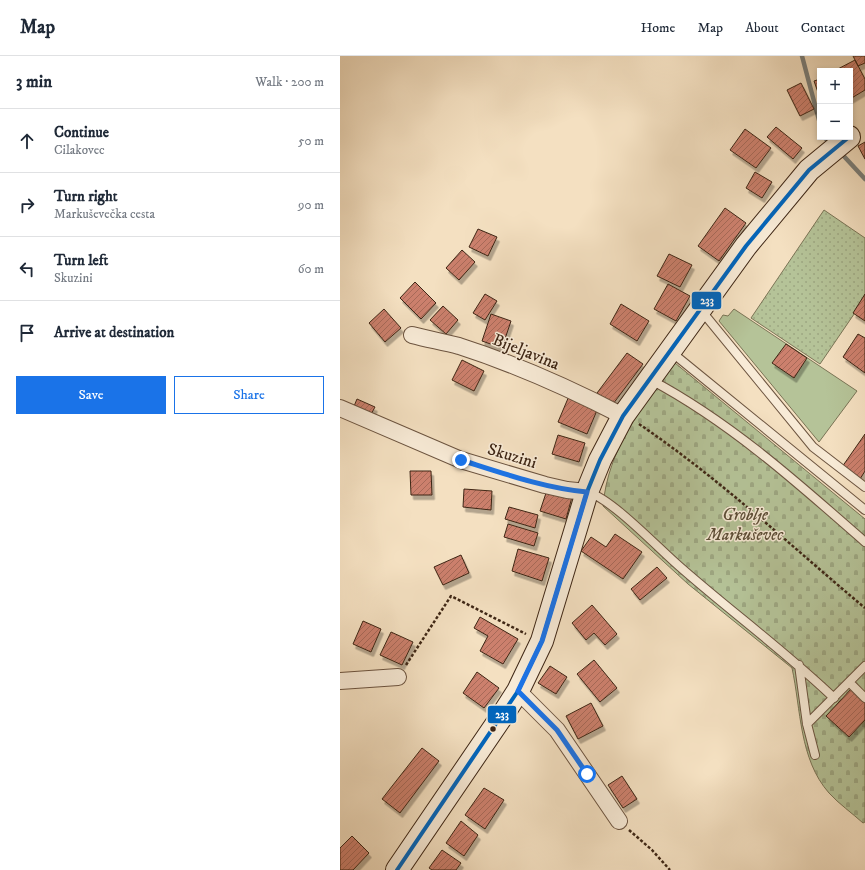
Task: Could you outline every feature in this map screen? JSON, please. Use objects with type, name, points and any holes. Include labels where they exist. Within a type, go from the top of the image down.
[{"type":"main road","points":[[397,870],[426,830],[518,691],[542,641],[587,492],[600,460],[629,419],[649,379],[746,246],[801,180],[841,143],[865,126]]},
{"type":"street","name":"Bijeljavina","points":[[412,335],[459,346],[519,369],[593,400],[629,419]]},
{"type":"street","name":"Skuzini","points":[[340,408],[461,460],[545,485],[567,490],[587,492]]},
{"type":"street","points":[[340,680],[398,677]]},
{"type":"street","points":[[518,691],[557,730],[619,821]]},
{"type":"lane","points":[[700,309],[813,447],[865,487]]},
{"type":"lane","points":[[670,351],[865,510]]},
{"type":"lane","points":[[649,379],[699,409],[750,444],[865,542]]},
{"type":"lane","points":[[587,492],[604,500],[680,567],[800,665],[834,698]]},
{"type":"lane","points":[[800,665],[807,724],[815,755]]},
{"type":"lane","points":[[807,724],[865,666]]},
{"type":"lane","points":[[849,682],[865,698]]},
{"type":"path","points":[[629,419],[680,452],[790,542],[811,563],[865,608]]},
{"type":"path","points":[[398,677],[451,596],[542,641]]},
{"type":"path","points":[[619,821],[652,850],[670,870]]},
{"type":"green space","points":[[824,210],[865,238],[865,298],[820,364],[751,318]]},
{"type":"green space","points":[[734,309],[857,391],[819,442],[719,321],[723,315],[728,316]]},
{"type":"green space","name":"Groblje Markuševec","points":[[675,363],[865,519],[865,822],[863,823],[829,793],[819,780],[812,765],[806,749],[792,668],[688,584],[603,506],[606,485],[619,447],[639,413]]},
{"type":"building","points":[[853,56],[865,56],[865,63],[858,66]]},
{"type":"building","points":[[855,60],[865,79],[865,90],[853,97],[853,68],[840,68]]},
{"type":"building","points":[[817,80],[817,90],[814,81]]},
{"type":"building","points":[[801,83],[814,109],[800,116],[787,90]]},
{"type":"building","points":[[776,127],[802,148],[793,159],[767,137]]},
{"type":"building","points":[[745,129],[771,148],[756,168],[730,150]]},
{"type":"building","points":[[865,142],[865,159],[858,146]]},
{"type":"building","points":[[755,172],[772,182],[762,198],[746,188]]},
{"type":"building","points":[[725,208],[746,223],[719,261],[698,246]]},
{"type":"building","points":[[478,229],[497,237],[488,256],[469,247]]},
{"type":"building","points":[[462,250],[475,262],[459,280],[446,268]]},
{"type":"building","points":[[669,254],[692,265],[680,287],[657,276]]},
{"type":"building","points":[[415,282],[436,303],[421,319],[400,298]]},
{"type":"building","points":[[668,284],[690,296],[676,321],[654,309]]},
{"type":"building","points":[[485,294],[497,301],[485,320],[473,313]]},
{"type":"building","points":[[865,294],[865,321],[853,313]]},
{"type":"building","points":[[621,304],[649,321],[637,341],[610,324]]},
{"type":"building","points":[[443,306],[458,320],[446,334],[430,320]]},
{"type":"building","points":[[384,309],[401,328],[385,342],[369,323]]},
{"type":"building","points":[[491,314],[511,321],[502,348],[482,341]]},
{"type":"building","points":[[858,334],[865,338],[865,373],[843,357]]},
{"type":"building","points":[[786,344],[807,358],[794,378],[772,363]]},
{"type":"building","points":[[627,353],[643,364],[613,404],[597,393]]},
{"type":"building","points":[[462,360],[484,371],[474,391],[452,380]]},
{"type":"building","points":[[569,396],[598,408],[587,434],[558,422]]},
{"type":"building","points":[[357,399],[375,407],[369,418],[352,411]]},
{"type":"building","points":[[865,434],[865,471],[860,479],[842,467]]},
{"type":"building","points":[[558,435],[585,443],[579,462],[552,454]]},
{"type":"building","points":[[410,471],[431,471],[432,495],[411,495]]},
{"type":"building","points":[[464,489],[492,491],[491,510],[463,507]]},
{"type":"building","points":[[547,490],[572,497],[566,519],[540,511]]},
{"type":"building","points":[[509,507],[538,515],[535,528],[505,519]]},
{"type":"building","points":[[508,524],[538,533],[534,546],[504,537]]},
{"type":"building","points":[[615,534],[642,552],[623,579],[581,551],[591,537],[606,547]]},
{"type":"building","points":[[518,549],[549,558],[542,581],[512,571]]},
{"type":"building","points":[[461,555],[469,573],[443,585],[434,567]]},
{"type":"building","points":[[657,567],[667,578],[640,600],[631,589]]},
{"type":"building","points":[[592,605],[617,634],[605,645],[594,633],[586,640],[572,623]]},
{"type":"building","points":[[480,617],[518,639],[503,664],[480,651],[488,636],[474,628]]},
{"type":"building","points":[[363,621],[381,629],[371,652],[353,644]]},
{"type":"building","points":[[391,632],[413,642],[402,665],[380,655]]},
{"type":"building","points":[[594,660],[617,688],[600,702],[577,674]]},
{"type":"building","points":[[550,666],[567,677],[556,694],[538,683]]},
{"type":"building","points":[[477,672],[499,688],[484,708],[463,693]]},
{"type":"building","points":[[852,688],[865,701],[865,720],[849,737],[826,716]]},
{"type":"building","points":[[591,703],[603,726],[578,739],[566,716]]},
{"type":"building","points":[[422,748],[439,761],[400,813],[382,799]]},
{"type":"building","points":[[622,776],[637,799],[623,808],[608,785]]},
{"type":"building","points":[[484,788],[504,800],[485,829],[465,815]]},
{"type":"building","points":[[461,821],[478,835],[464,856],[446,843]]},
{"type":"building","points":[[352,836],[369,853],[353,870],[340,870],[340,848]]},
{"type":"building","points":[[442,850],[461,863],[456,870],[432,870],[429,868]]},
{"type":"waterway","points":[[802,56],[817,113]]},
{"type":"waterway","points":[[827,140],[831,144]]},
{"type":"waterway","points":[[840,152],[865,179]]},
{"type":"transit line","name":"233","points":[[397,870],[518,691],[542,641],[587,492],[600,460],[623,416],[746,246],[809,170],[845,140]]},
{"type":"route","points":[[461,460],[545,485],[567,490],[587,492],[542,641],[518,691],[557,730],[587,774]]}]
